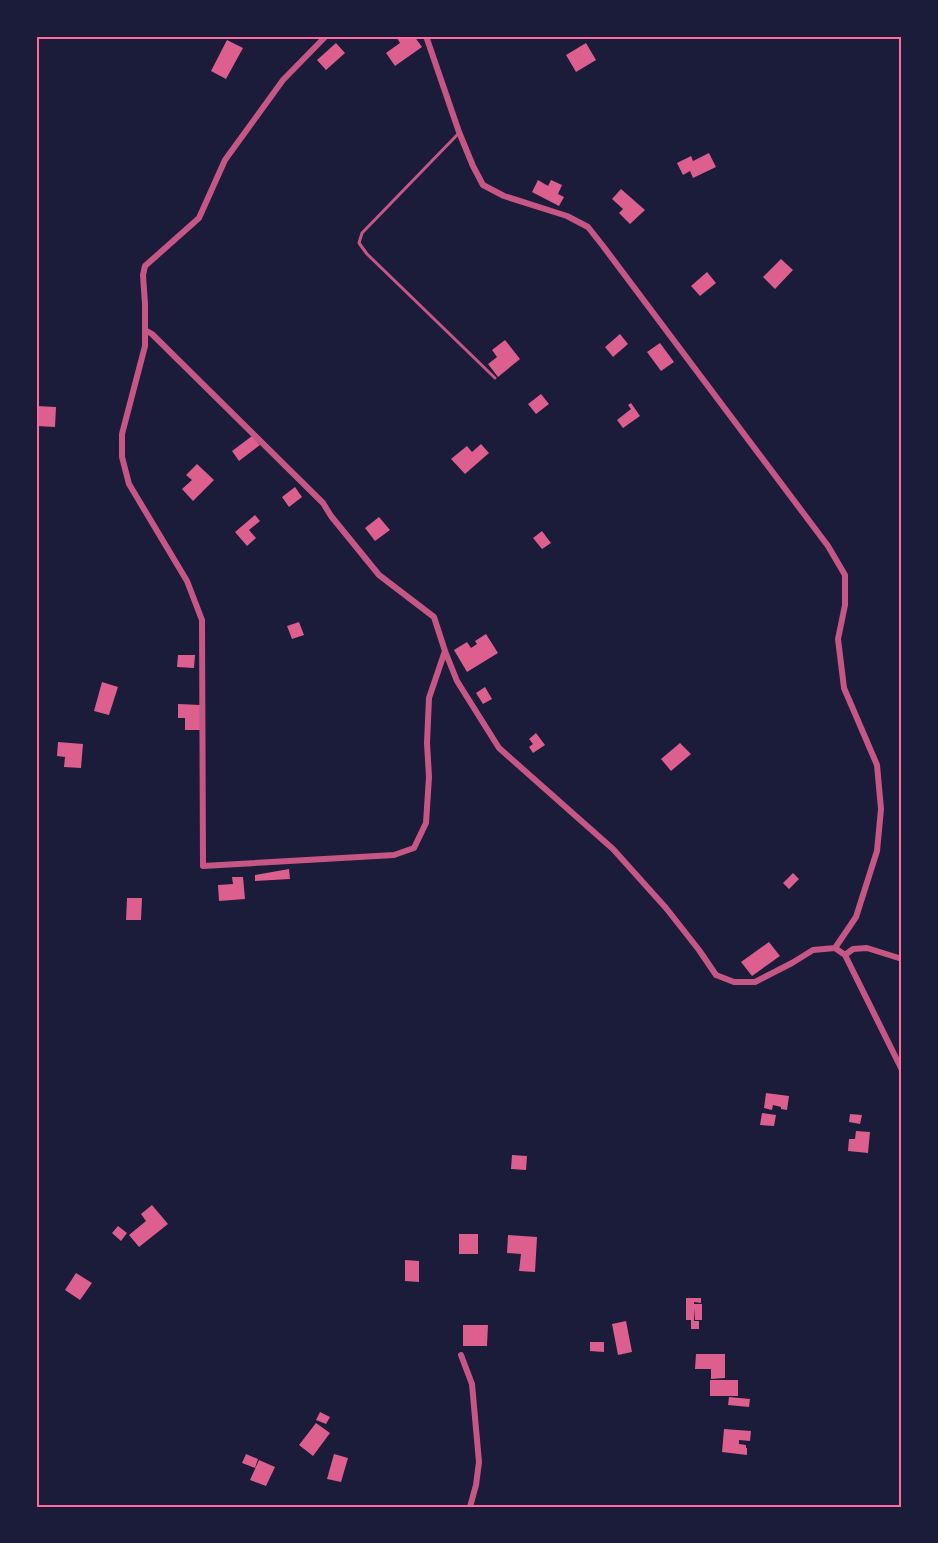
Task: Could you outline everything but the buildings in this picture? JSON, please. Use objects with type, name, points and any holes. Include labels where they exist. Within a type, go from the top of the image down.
[{"type":"street","points":[[326,36],[283,80],[225,160],[199,218],[145,266],[142,275],[145,303],[145,346],[122,434],[122,457],[129,484],[187,581],[202,620],[203,866],[394,855],[414,848],[426,823],[429,777],[427,743],[429,698],[445,651]]},
{"type":"street","points":[[426,36],[459,132],[483,184],[504,196],[567,216],[588,227],[828,546],[845,575],[845,605],[838,639],[844,688],[877,765],[882,809],[877,851],[856,917],[834,948]]},
{"type":"street","points":[[145,330],[152,334],[323,503],[379,575],[434,617],[457,681],[499,748],[613,849],[666,908],[716,975],[734,982],[755,982],[813,950],[834,948],[845,955],[902,1070]]},
{"type":"street","points":[[845,955],[853,949],[867,948],[902,959]]},
{"type":"street","points":[[461,1355],[472,1384],[479,1462],[470,1507]]},
{"type":"lane","points":[[459,132],[362,233],[359,243],[367,254],[495,378]]}]
